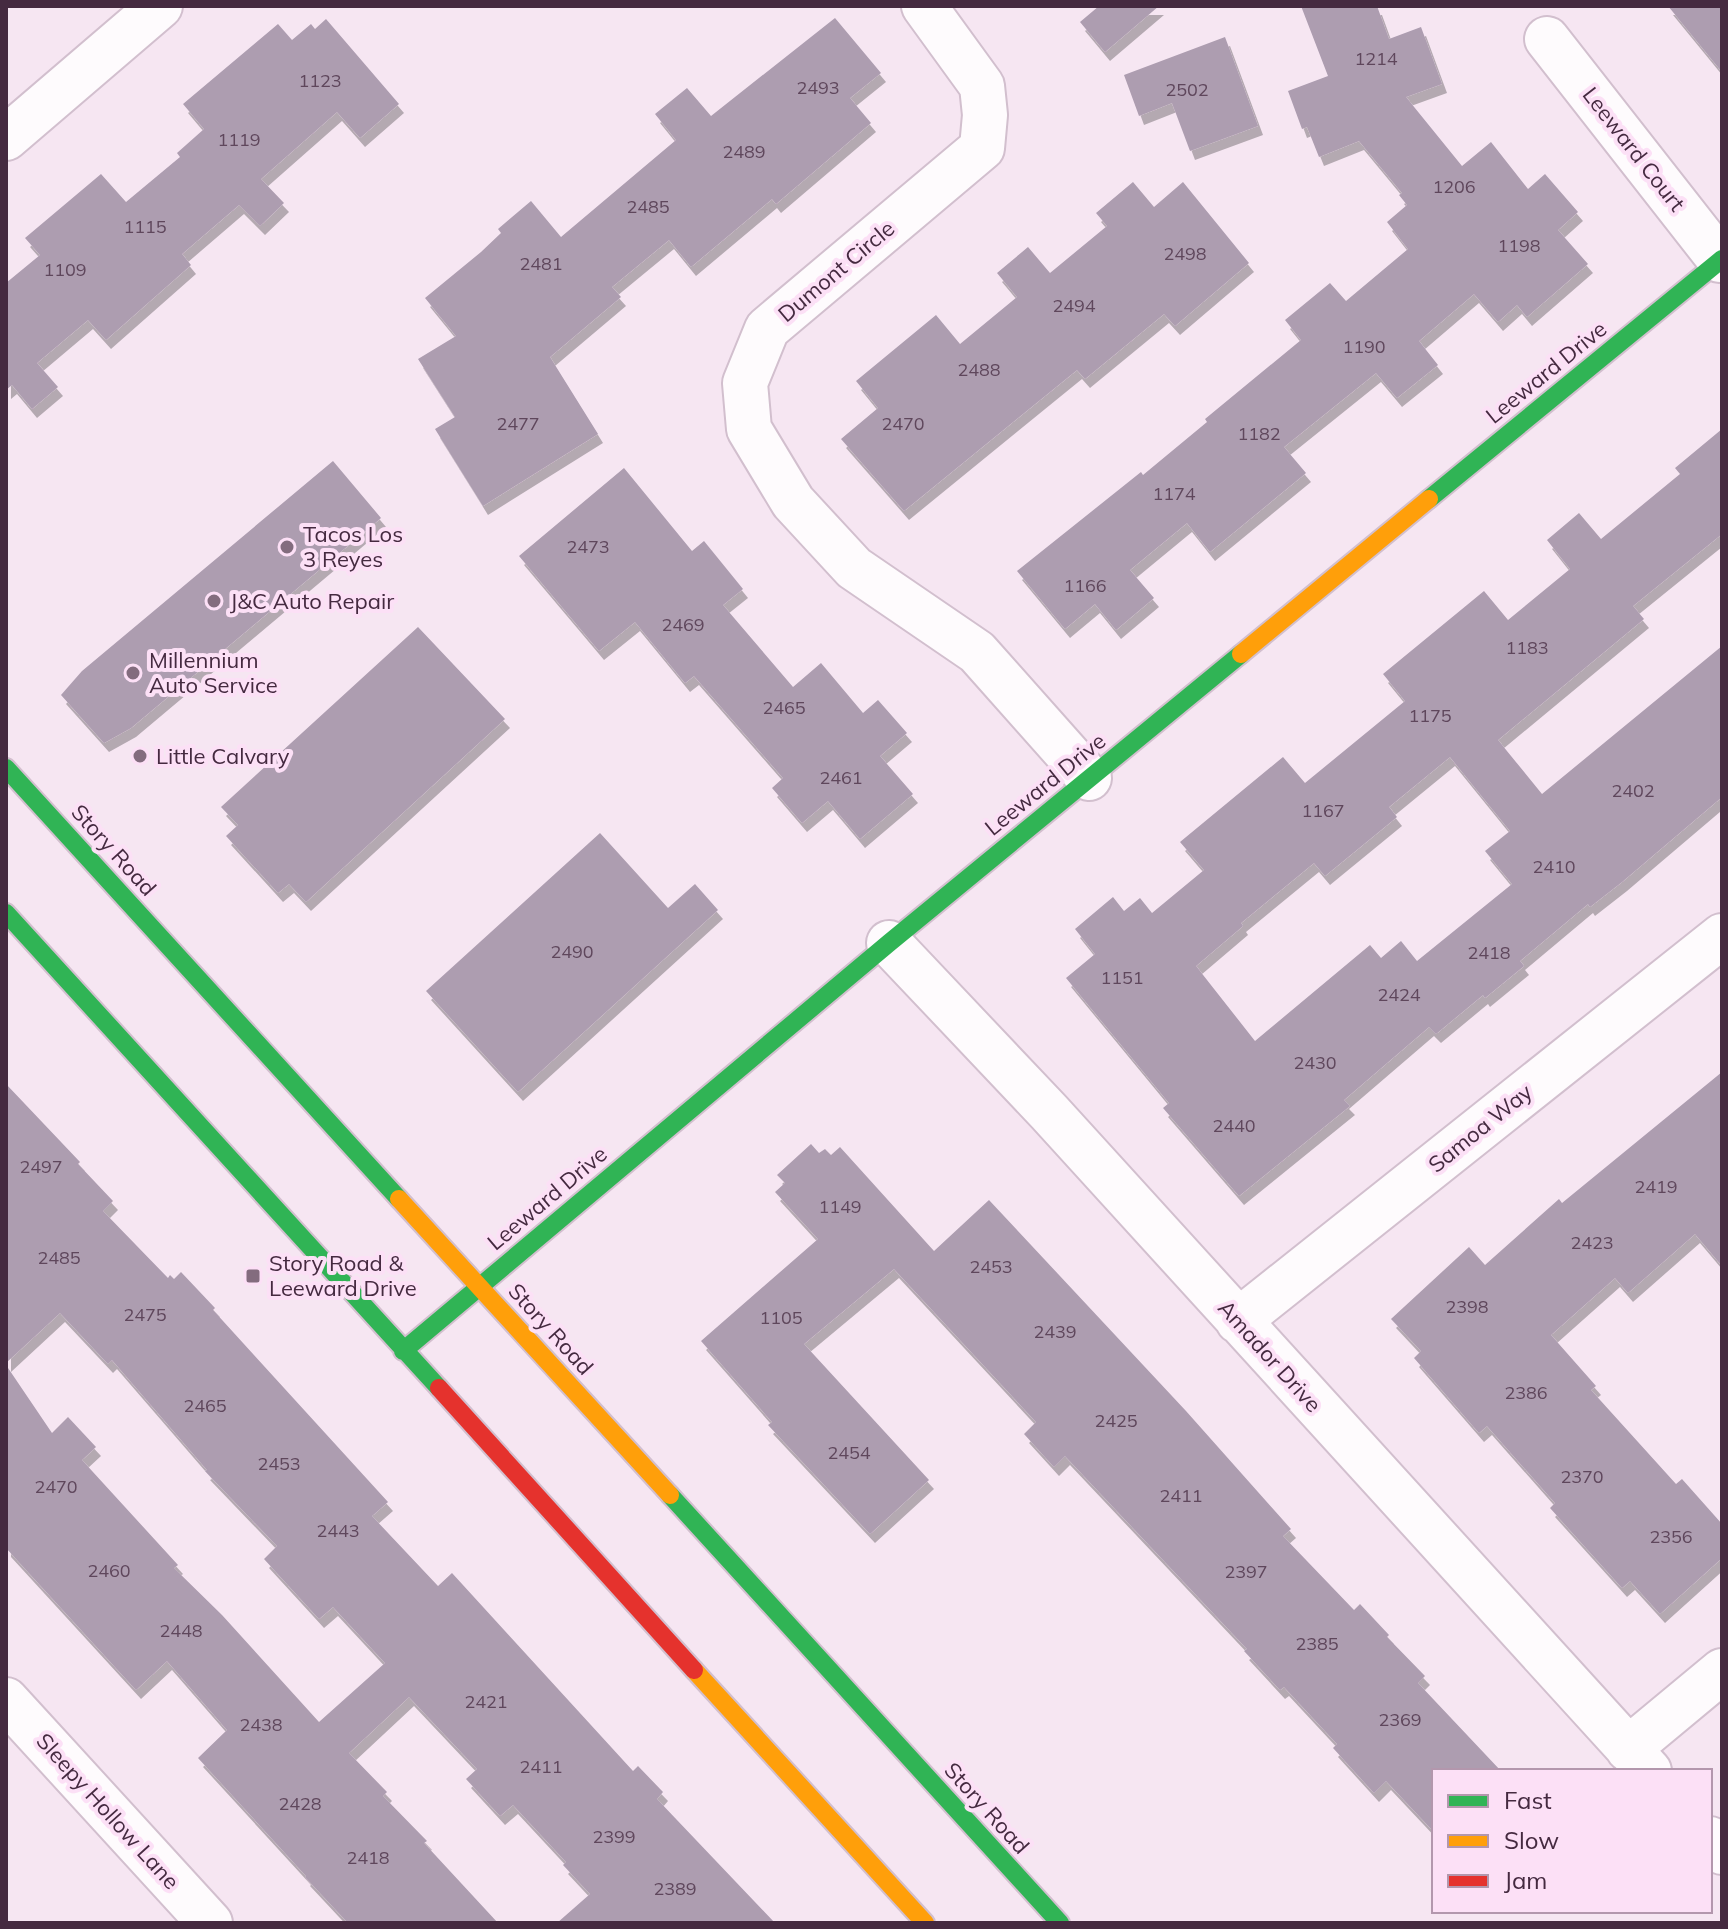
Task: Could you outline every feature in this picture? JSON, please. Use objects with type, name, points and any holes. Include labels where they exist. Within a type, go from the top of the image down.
[{"type":"main road","name":"Leeward Drive","points":[[403,1351],[889,943],[1721,259]]},
{"type":"main road","name":"Story Road","points":[[6,768],[1060,1923]]},
{"type":"main road","points":[[6,913],[925,1923]]},
{"type":"street","points":[[6,138],[160,6]]},
{"type":"street","name":"Dumont Circle","points":[[924,6],[982,86],[985,115],[982,148],[767,329],[745,383],[749,429],[793,502],[854,568],[977,652],[1089,778]]},
{"type":"street","name":"Leeward Court","points":[[1547,39],[1721,259]]},
{"type":"street","name":"Samoa Way","points":[[1238,1321],[1722,936]]},
{"type":"street","name":"Amador Drive","points":[[889,943],[1049,1112],[1639,1760]]},
{"type":"street","points":[[1639,1760],[1722,1671]]},
{"type":"street","name":"Sleepy Hollow Lane","points":[[6,1700],[210,1923]]},
{"type":"building","points":[[1099,6],[1159,6],[1105,52],[1080,22]]},
{"type":"building","points":[[1301,6],[1377,6],[1389,39],[1421,27],[1442,84],[1406,97],[1462,166],[1491,142],[1528,189],[1545,174],[1578,212],[1558,230],[1588,264],[1527,317],[1517,305],[1498,322],[1474,294],[1419,341],[1438,365],[1397,398],[1376,373],[1284,447],[1306,473],[1210,552],[1187,523],[1130,570],[1154,598],[1116,630],[1095,604],[1065,629],[1017,571],[1141,472],[1143,475],[1301,340],[1285,320],[1330,283],[1346,301],[1408,249],[1387,222],[1407,205],[1399,195],[1402,193],[1359,141],[1319,157],[1307,127],[1302,129],[1288,91],[1328,76]]},
{"type":"building","points":[[1668,6],[1722,6],[1722,72]]},
{"type":"building","points":[[835,18],[881,73],[850,98],[871,123],[776,204],[772,199],[691,267],[669,240],[612,287],[621,297],[550,357],[598,434],[483,506],[435,429],[455,417],[418,359],[456,336],[425,298],[481,252],[501,233],[498,229],[531,201],[561,237],[676,140],[655,114],[687,88],[711,116]]},
{"type":"building","points":[[326,19],[399,104],[360,138],[337,112],[261,179],[284,203],[260,226],[239,205],[182,254],[191,265],[106,340],[88,320],[37,363],[58,387],[32,409],[12,385],[6,390],[6,283],[40,255],[25,238],[101,174],[126,202],[180,157],[177,153],[204,129],[183,104],[278,24],[292,40],[311,24],[315,29]]},
{"type":"building","points":[[1225,37],[1258,126],[1190,151],[1172,103],[1139,116],[1124,75]]},
{"type":"building","points":[[1133,182],[1154,207],[1183,182],[1249,263],[1175,326],[1164,314],[1085,379],[1077,370],[904,511],[841,439],[878,408],[856,381],[936,315],[960,344],[1017,297],[997,273],[1028,247],[1050,273],[1107,226],[1096,213]]},
{"type":"building","points":[[1722,429],[1722,534],[1633,606],[1644,619],[1498,740],[1542,794],[1722,646],[1722,797],[1622,882],[1590,907],[1588,904],[1520,961],[1524,966],[1485,998],[1483,995],[1436,1034],[1429,1027],[1344,1100],[1350,1106],[1239,1196],[1163,1108],[1169,1103],[1066,978],[1095,954],[1075,929],[1113,897],[1124,911],[1140,898],[1152,913],[1204,870],[1180,842],[1283,757],[1305,783],[1405,701],[1383,674],[1484,591],[1508,620],[1570,569],[1547,540],[1579,513],[1601,539],[1680,474],[1675,468]],"holes":[[[1450,757],[1510,831],[1485,851],[1512,884],[1417,961],[1401,941],[1381,958],[1370,945],[1255,1041],[1196,966],[1243,926],[1241,923],[1314,863],[1325,876],[1397,817],[1389,807]]]},
{"type":"building","points":[[333,461],[381,518],[131,728],[104,743],[61,695],[82,671]]},
{"type":"building","points":[[624,468],[692,551],[704,541],[743,589],[723,605],[793,687],[821,663],[863,713],[878,700],[907,733],[880,756],[913,794],[860,839],[828,801],[802,823],[772,788],[783,778],[694,676],[685,683],[635,622],[599,651],[519,556]]},
{"type":"building","points":[[418,627],[505,719],[306,902],[289,884],[278,893],[226,836],[238,825],[221,807]]},
{"type":"building","points":[[600,833],[668,908],[695,884],[718,910],[518,1092],[426,991]]},
{"type":"building","points":[[1722,1072],[1722,1266],[1695,1234],[1628,1293],[1615,1278],[1551,1335],[1596,1386],[1591,1390],[1676,1484],[1682,1479],[1722,1524],[1722,1558],[1660,1614],[1630,1581],[1622,1588],[1550,1508],[1555,1503],[1487,1426],[1479,1433],[1414,1358],[1421,1351],[1391,1319],[1469,1247],[1485,1265],[1559,1199],[1562,1203]]},
{"type":"building","points":[[6,1084],[113,1201],[103,1211],[168,1278],[170,1275],[174,1279],[181,1272],[388,1502],[372,1516],[438,1586],[452,1573],[633,1771],[638,1766],[663,1792],[657,1799],[775,1923],[557,1923],[590,1894],[563,1865],[566,1862],[513,1805],[500,1816],[466,1779],[477,1769],[409,1697],[349,1753],[387,1792],[383,1796],[427,1841],[424,1843],[498,1923],[348,1923],[305,1877],[198,1758],[227,1730],[167,1661],[136,1690],[6,1548],[6,1365],[52,1433],[68,1417],[96,1447],[82,1460],[178,1565],[174,1568],[222,1615],[319,1722],[385,1663],[333,1607],[319,1619],[264,1559],[277,1546],[205,1471],[112,1360],[108,1364],[60,1313],[6,1363]]},
{"type":"building","points":[[811,1144],[819,1153],[825,1149],[831,1155],[840,1147],[934,1251],[989,1200],[1186,1411],[1291,1529],[1283,1536],[1354,1610],[1360,1604],[1389,1635],[1387,1637],[1425,1676],[1418,1683],[1499,1769],[1432,1769],[1432,1830],[1386,1781],[1374,1793],[1333,1748],[1337,1744],[1284,1687],[1280,1690],[1244,1651],[1247,1649],[1065,1456],[1054,1467],[1024,1434],[1036,1422],[894,1269],[804,1344],[929,1480],[870,1534],[768,1425],[772,1422],[701,1341],[818,1239],[775,1192],[785,1183],[777,1175]]},
{"type":"traffic: fast","points":[[1429,499],[1722,259]]},
{"type":"traffic: fast","points":[[403,1351],[889,943],[1241,654]]},
{"type":"traffic: fast","points":[[6,768],[399,1199]]},
{"type":"traffic: fast","points":[[6,913],[439,1388]]},
{"type":"traffic: fast","points":[[670,1495],[1060,1923]]},
{"type":"traffic: slow","points":[[1241,654],[1429,499]]},
{"type":"traffic: slow","points":[[399,1199],[670,1495]]},
{"type":"traffic: slow","points":[[694,1670],[925,1923]]},
{"type":"traffic: jam","points":[[439,1388],[694,1670]]},
{"type":"place","name":"Tacos Los 3 Reyes","points":[[287,547]]},
{"type":"place","name":"J&C Auto Repair","points":[[214,601]]},
{"type":"place","name":"Millennium Auto Service","points":[[133,673]]},
{"type":"place","name":"Little Calvary","points":[[140,756]]},
{"type":"place","name":"Story Road & Leeward Drive","points":[[253,1276]]}]
